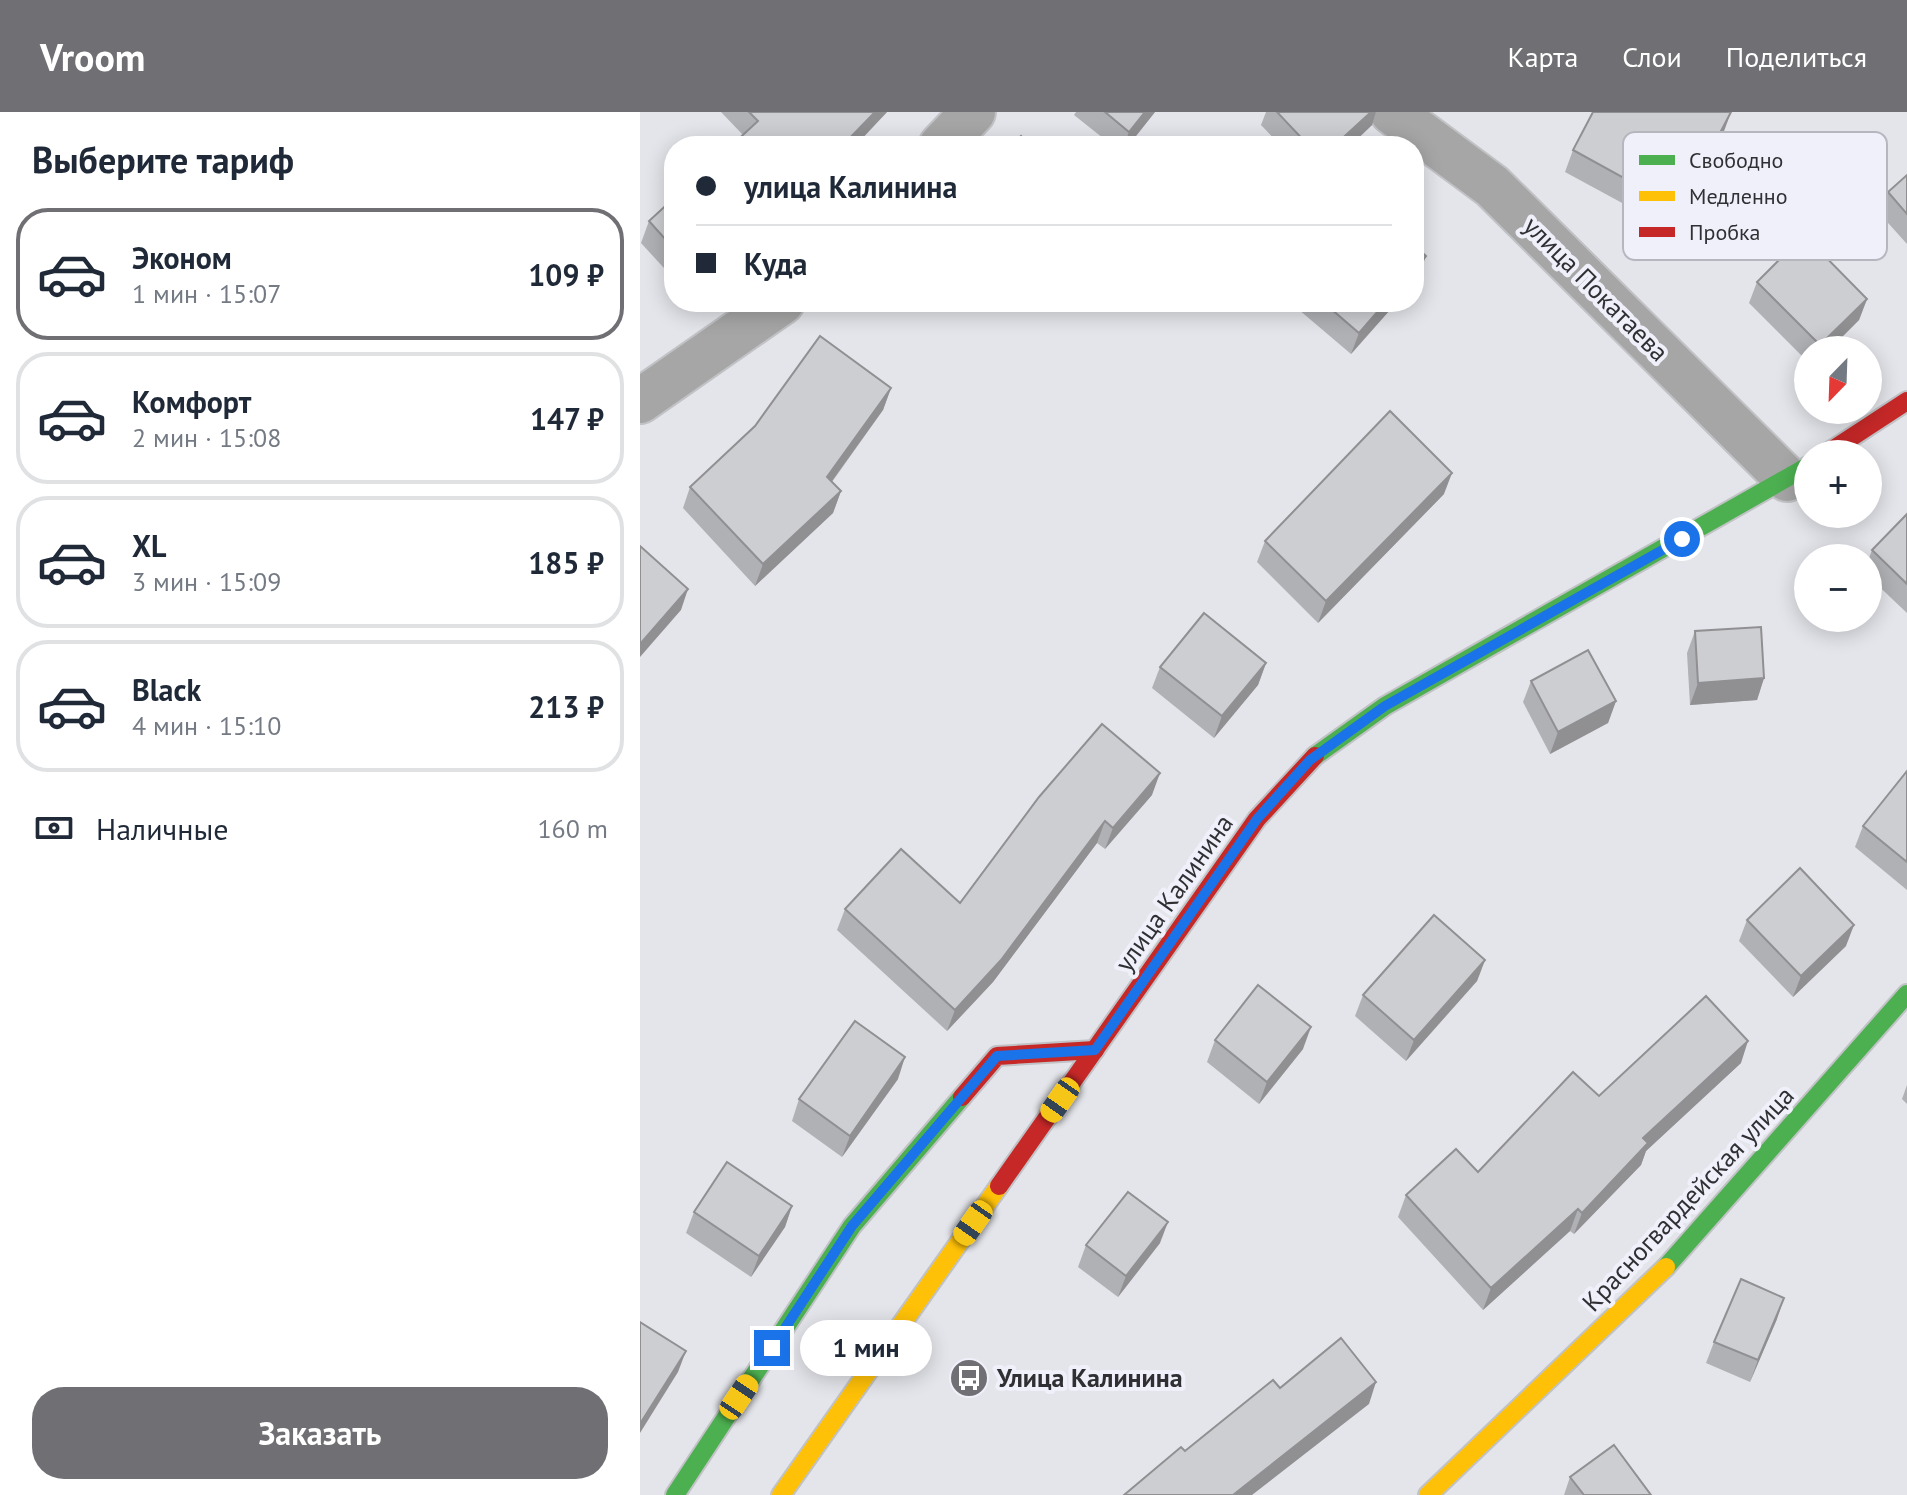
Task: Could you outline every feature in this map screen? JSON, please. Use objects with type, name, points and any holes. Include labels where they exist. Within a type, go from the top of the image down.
[{"type":"main road","points":[[1847,440],[1907,401]]},
{"type":"main road","name":"улица Калинина","points":[[781,1495],[1257,819],[1310,760],[1385,706],[1794,475]]},
{"type":"main road","name":"Красногвардейская улица","points":[[1428,1495],[1648,1288],[1907,994]]},
{"type":"main road","points":[[675,1495],[852,1226],[997,1056],[1095,1050]]},
{"type":"street","points":[[950,136],[973,112]]},
{"type":"street","name":"улица Покатаева","points":[[1392,112],[1492,186],[1794,469]]},
{"type":"street","points":[[640,401],[768,312]]},
{"type":"building","points":[[749,112],[875,112],[852,136],[742,136],[758,121]]},
{"type":"building","points":[[1105,112],[1145,112],[1129,132]]},
{"type":"building","points":[[1277,112],[1371,112],[1345,136],[1300,136]]},
{"type":"building","points":[[1593,112],[1731,112],[1720,132],[1623,132],[1623,178],[1573,150]]},
{"type":"building","points":[[1907,175],[1907,214],[1888,192]]},
{"type":"building","points":[[664,207],[664,238],[649,221]]},
{"type":"building","points":[[1779,260],[1829,260],[1867,299],[1829,336],[1811,336],[1757,282]]},
{"type":"building","points":[[1335,312],[1377,312],[1359,333]]},
{"type":"building","points":[[820,336],[891,388],[827,477],[841,491],[763,564],[690,487],[755,426]]},
{"type":"building","points":[[1390,411],[1452,473],[1326,601],[1265,541]]},
{"type":"building","points":[[1907,514],[1907,584],[1882,560],[1882,544],[1878,544]]},
{"type":"building","points":[[640,546],[688,589],[640,644]]},
{"type":"building","points":[[1204,613],[1266,663],[1222,716],[1160,667]]},
{"type":"building","points":[[1761,627],[1764,678],[1698,683],[1695,631]]},
{"type":"building","points":[[1588,650],[1616,701],[1558,732],[1531,681]]},
{"type":"building","points":[[1102,724],[1160,773],[1113,828],[1105,821],[1001,960],[955,1010],[845,909],[901,849],[960,903],[1039,797]]},
{"type":"building","points":[[1907,771],[1907,862],[1863,826]]},
{"type":"building","points":[[1800,868],[1854,925],[1801,976],[1747,920]]},
{"type":"building","points":[[1434,915],[1485,960],[1414,1040],[1363,995]]},
{"type":"building","points":[[1258,985],[1311,1027],[1267,1082],[1215,1040]]},
{"type":"building","points":[[1706,996],[1748,1041],[1643,1138],[1648,1143],[1582,1213],[1578,1209],[1491,1288],[1406,1195],[1456,1149],[1478,1172],[1573,1072],[1599,1096]]},
{"type":"building","points":[[855,1021],[905,1057],[850,1136],[799,1099]]},
{"type":"building","points":[[727,1162],[792,1206],[759,1256],[694,1212]]},
{"type":"building","points":[[1128,1192],[1168,1222],[1126,1276],[1086,1245]]},
{"type":"building","points":[[1741,1279],[1784,1298],[1758,1360],[1714,1342]]},
{"type":"building","points":[[640,1322],[686,1351],[640,1424]]},
{"type":"building","points":[[1341,1338],[1376,1382],[1233,1495],[1124,1495],[1181,1447],[1185,1451],[1273,1380],[1280,1388]]},
{"type":"building","points":[[1614,1445],[1651,1495],[1584,1495],[1570,1477]]},
{"type":"traffic: fast","points":[[1315,756],[1385,706],[1794,474]]},
{"type":"traffic: fast","points":[[1666,1267],[1907,994]]},
{"type":"traffic: fast","points":[[675,1495],[852,1226],[962,1097]]},
{"type":"traffic: slow","points":[[781,1495],[999,1186]]},
{"type":"traffic: slow","points":[[1428,1495],[1666,1267]]},
{"type":"traffic: jam","points":[[1847,440],[1907,401]]},
{"type":"traffic: jam","points":[[999,1186],[1257,819],[1315,756]]},
{"type":"traffic: jam","points":[[962,1097],[997,1056],[1095,1050]]},
{"type":"place","name":"Улица Калинина","points":[[969,1378]]},
{"type":"route","points":[[772,1348],[852,1226],[997,1056],[1095,1050],[1257,819],[1310,760],[1385,706],[1682,539]]}]
